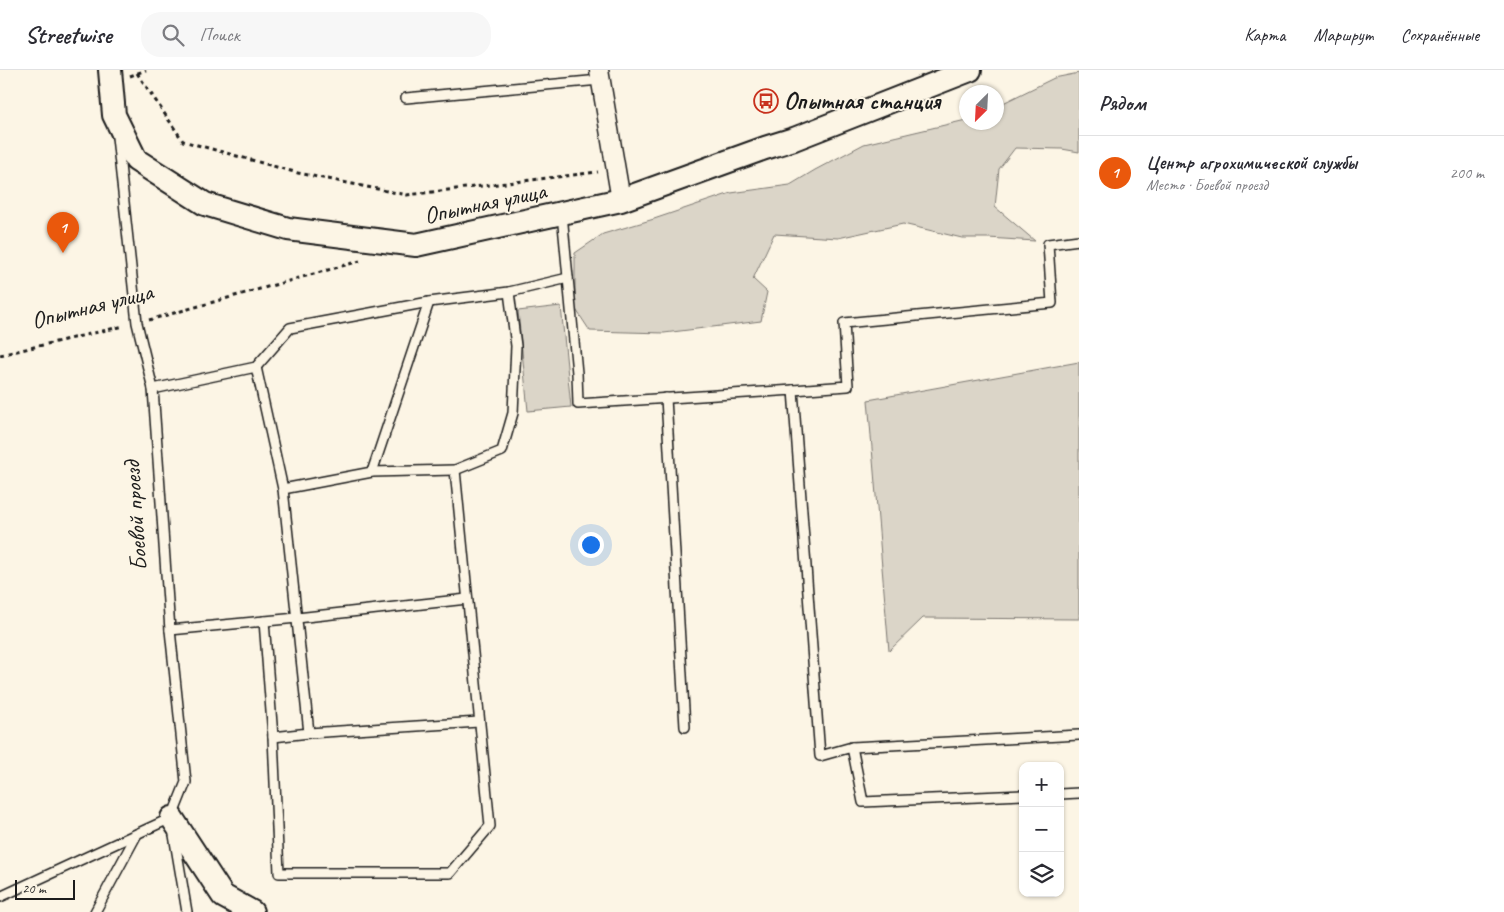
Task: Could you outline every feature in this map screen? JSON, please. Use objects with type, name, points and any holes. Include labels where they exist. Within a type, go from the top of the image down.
[{"type":"street","name":"Боевой проезд","points":[[110,70],[114,115],[136,160],[205,204],[288,229],[416,245]]},
{"type":"street","name":"Опытная улица","points":[[416,245],[621,200],[794,139],[970,70]]},
{"type":"street","points":[[599,75],[621,200]]},
{"type":"street","points":[[172,818],[223,896],[252,912]]},
{"type":"lane","points":[[406,98],[599,75]]},
{"type":"lane","name":"Боевой проезд","points":[[114,115],[137,323],[153,389],[170,630],[186,782],[172,818]]},
{"type":"lane","points":[[562,214],[577,373],[578,404],[848,386],[844,323],[1052,303],[1048,244],[1079,240]]},
{"type":"lane","points":[[153,389],[256,367],[290,328],[429,302],[509,292],[568,278]]},
{"type":"lane","points":[[284,489],[372,472],[455,470],[502,452],[513,413],[516,346],[509,292]]},
{"type":"lane","points":[[372,472],[429,302]]},
{"type":"lane","points":[[256,367],[284,489],[309,733]]},
{"type":"lane","points":[[793,390],[820,756],[852,747],[1079,735]]},
{"type":"lane","points":[[666,398],[685,727]]},
{"type":"lane","points":[[264,621],[273,736],[279,873],[450,873],[490,826],[455,470]]},
{"type":"lane","points":[[170,630],[467,599]]},
{"type":"lane","points":[[273,736],[479,722]]},
{"type":"lane","points":[[852,747],[863,802],[1019,795]]},
{"type":"lane","points":[[1064,794],[1079,793]]},
{"type":"lane","points":[[0,897],[172,818],[187,912]]},
{"type":"lane","points":[[95,912],[137,834]]},
{"type":"path","points":[[137,73],[183,141],[307,175],[407,195],[616,170]]},
{"type":"path","name":"Опытная улица","points":[[0,354],[137,323],[368,258]]},
{"type":"shaded area","points":[[1079,73],[1079,152],[1062,149],[1015,148],[999,169],[995,207],[1035,241],[962,238],[903,224],[838,238],[774,234],[753,279],[767,292],[761,321],[664,333],[590,331],[575,308],[575,253],[603,234],[731,193],[790,185],[864,144],[959,122],[959,130],[1004,130],[1004,103],[1054,78]]},
{"type":"shaded area","points":[[561,306],[571,407],[528,411],[518,311]]},
{"type":"shaded area","points":[[1079,362],[1079,619],[923,618],[889,651],[868,400]]},
{"type":"place","name":"Опытная станция","points":[[766,101]]},
{"type":"place","name":"Центр агрохимической службы","points":[[63,253]]}]
